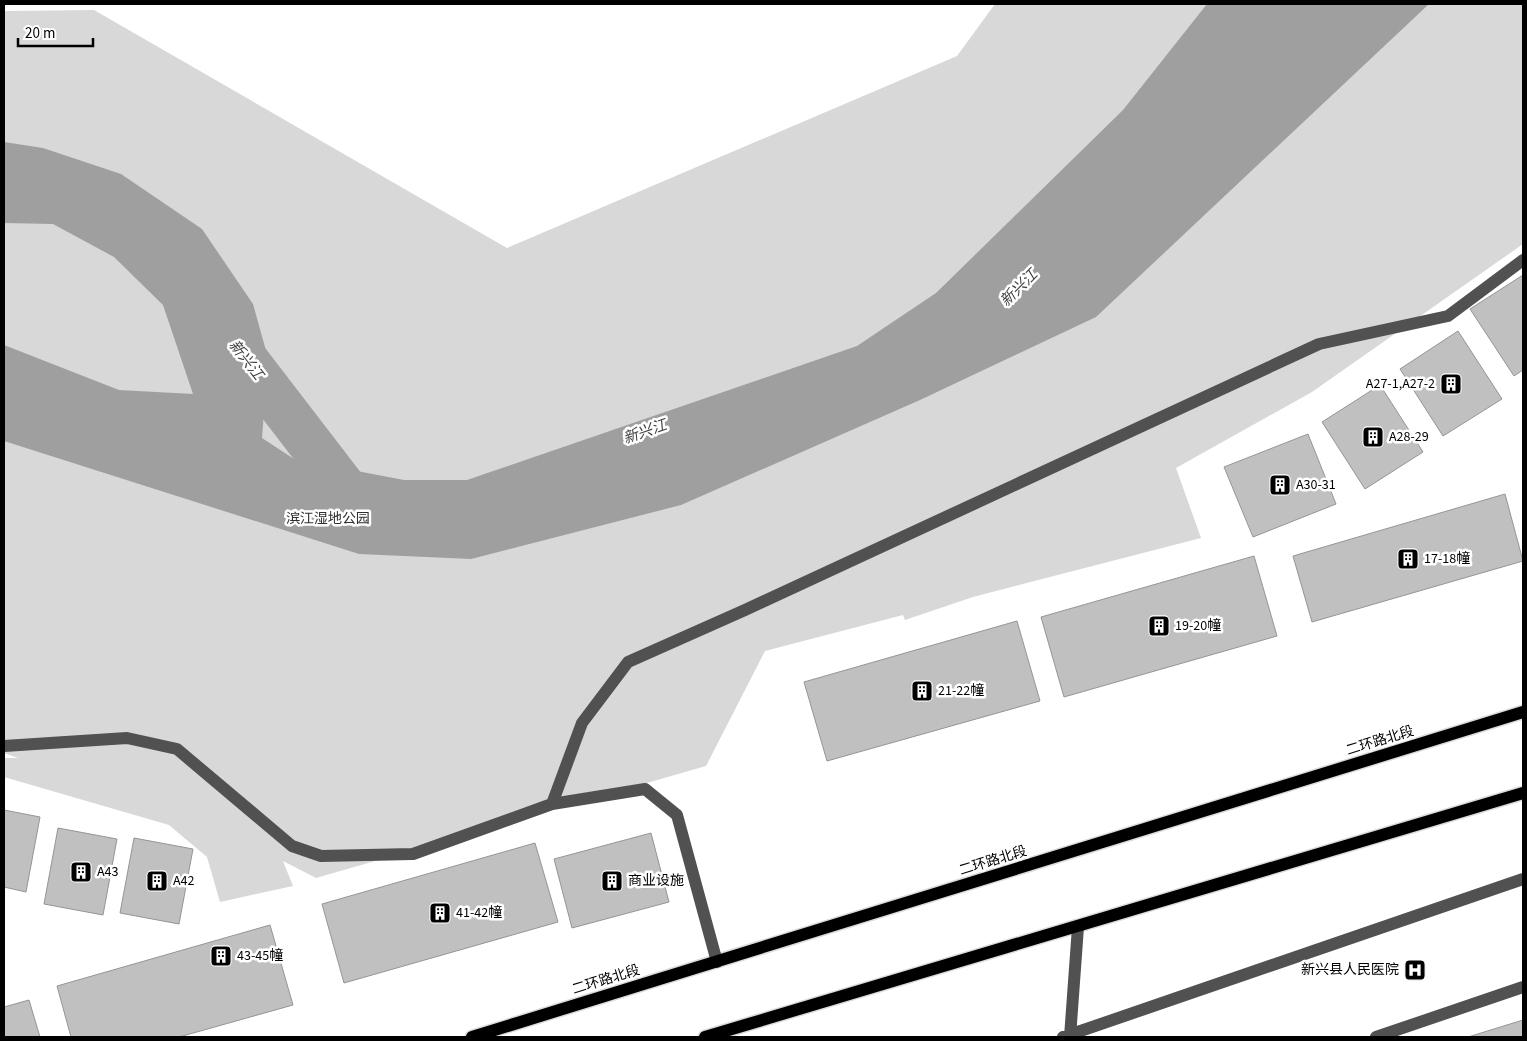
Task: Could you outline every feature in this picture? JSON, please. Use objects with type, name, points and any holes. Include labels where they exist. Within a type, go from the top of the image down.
[{"type":"main road","name":"二环路北段","points":[[472,1037],[1523,712]]},
{"type":"main road","points":[[705,1037],[1523,793]]},
{"type":"street","points":[[552,804],[582,723],[628,662],[763,602],[1319,344],[1448,316],[1523,260]]},
{"type":"street","points":[[4,746],[127,738],[177,749],[292,846],[321,856],[413,854],[552,804],[645,789],[677,815],[717,962]]},
{"type":"street","points":[[1078,927],[1068,1036],[1523,879]]},
{"type":"street","points":[[1376,1037],[1523,987]]},
{"type":"green space","name":"滨江湿地公园","points":[[995,4],[1523,4],[1523,244],[1312,392],[1176,468],[1201,538],[973,597],[905,620],[903,615],[765,651],[706,766],[316,878],[283,861],[293,886],[220,902],[207,857],[169,825],[4,777],[4,758],[18,758],[4,753],[4,11],[94,10],[507,248],[957,56]]},
{"type":"water","points":[[1207,4],[1429,4],[1096,317],[920,400],[681,505],[471,559],[359,554],[4,441],[4,345],[119,390],[193,394],[163,305],[114,257],[53,224],[4,223],[4,142],[43,148],[121,174],[202,229],[253,304],[268,358],[262,438],[294,459],[404,480],[467,480],[857,346],[936,293],[1123,110]]},
{"type":"building","points":[[1523,275],[1523,370],[1514,376],[1470,309]]},
{"type":"building","name":"A27-1,A27-2","points":[[1458,331],[1502,399],[1443,436],[1400,369]]},
{"type":"building","name":"A28-29","points":[[1380,385],[1423,452],[1365,489],[1322,422]]},
{"type":"building","name":"A30-31","points":[[1308,434],[1336,504],[1253,537],[1224,467]]},
{"type":"building","name":"17-18幢","points":[[1505,494],[1523,561],[1312,622],[1293,556]]},
{"type":"building","name":"19-20幢","points":[[1254,556],[1277,636],[1064,697],[1041,617]]},
{"type":"building","name":"21-22幢","points":[[1017,621],[1040,701],[827,761],[804,682]]},
{"type":"building","points":[[4,810],[40,817],[26,892],[4,887]]},
{"type":"building","name":"A43","points":[[58,828],[117,839],[103,915],[44,904]]},
{"type":"building","name":"商业设施","points":[[651,833],[669,902],[572,928],[554,859]]},
{"type":"building","name":"A42","points":[[134,838],[193,849],[179,924],[120,913]]},
{"type":"building","name":"41-42幢","points":[[535,843],[558,922],[344,983],[322,904]]},
{"type":"building","name":"43-45幢","points":[[270,925],[293,1005],[179,1037],[71,1037],[57,986]]},
{"type":"building","points":[[29,1000],[40,1037],[4,1037],[4,1007]]},
{"type":"building","points":[[1523,1020],[1523,1037],[1468,1037]]},
{"type":"waterway","name":"新兴江","points":[[229,338],[365,515]]},
{"type":"place","name":"A27-1,A27-2","points":[[1451,384]]},
{"type":"place","name":"A28-29","points":[[1373,437]]},
{"type":"place","name":"A30-31","points":[[1280,485]]},
{"type":"place","name":"17-18幢","points":[[1408,559]]},
{"type":"place","name":"19-20幢","points":[[1159,626]]},
{"type":"place","name":"21-22幢","points":[[922,691]]},
{"type":"place","name":"A43","points":[[81,872]]},
{"type":"place","name":"A42","points":[[157,881]]},
{"type":"place","name":"商业设施","points":[[612,881]]},
{"type":"place","name":"41-42幢","points":[[440,913]]},
{"type":"place","name":"43-45幢","points":[[221,956]]},
{"type":"place","name":"新兴县人民医院","points":[[1415,970]]}]
